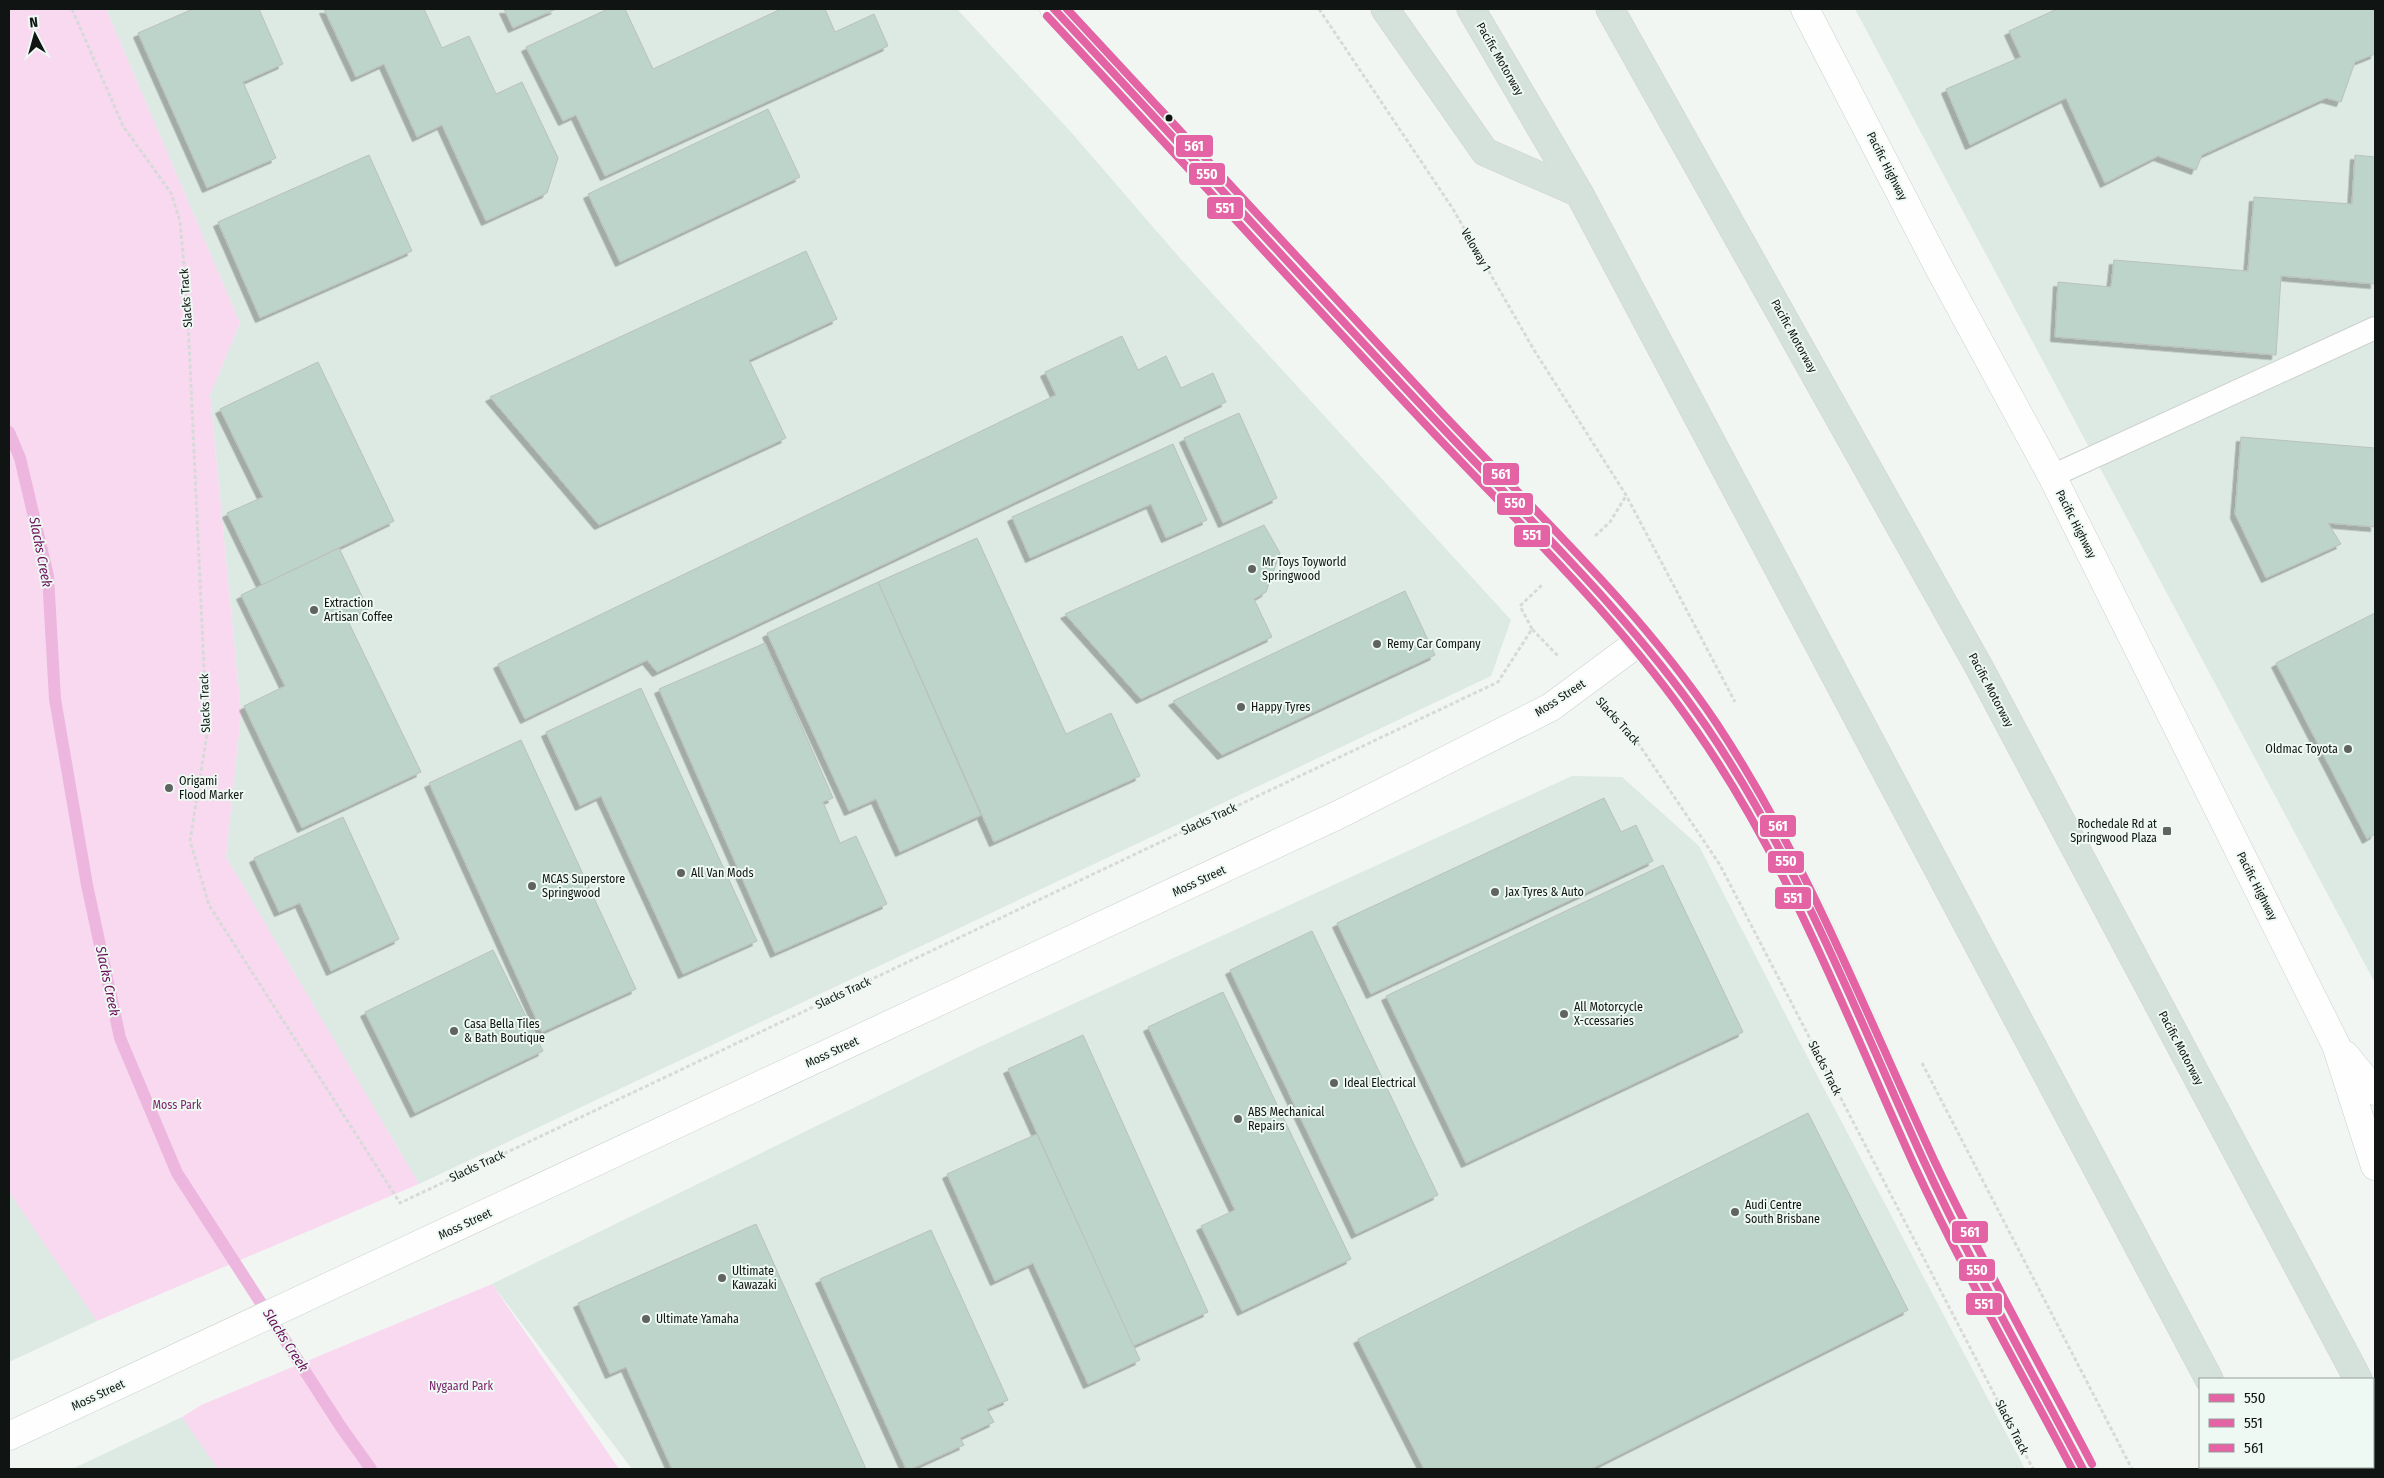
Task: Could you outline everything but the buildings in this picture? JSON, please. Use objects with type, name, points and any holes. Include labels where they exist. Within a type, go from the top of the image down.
[{"type":"highway","points":[[1385,9],[1485,152],[1579,193]]},
{"type":"highway","name":"Pacific Motorway","points":[[1470,9],[1579,193],[2208,1378]]},
{"type":"highway","name":"Pacific Motorway","points":[[1610,9],[1979,667],[2357,1378]]},
{"type":"street","points":[[1054,9],[1273,248],[1568,560],[1640,641],[1703,721],[1757,810],[1805,903],[1952,1221],[2083,1469]]},
{"type":"street","name":"Pacific Highway","points":[[1805,9],[1937,264],[2052,476],[2336,1045],[2375,1166]]},
{"type":"street","name":"Moss Street","points":[[9,1436],[1338,815],[1550,707],[1640,641]]},
{"type":"street","name":"Pacific Highway","points":[[2336,1045],[2375,1091]]},
{"type":"lane","points":[[2052,476],[2375,328]]},
{"type":"path","name":"Slacks Track","points":[[72,9],[122,126],[171,193],[180,221],[187,299],[207,734],[190,840],[209,905],[400,1203],[1498,682],[1532,629],[1634,737],[1720,865],[2033,1469]]},
{"type":"path","name":"Veloway 1","points":[[1319,9],[1453,209],[1534,350],[1626,495],[1610,522]]},
{"type":"path","points":[[1532,596],[1520,606],[1532,629]]},
{"type":"shaded area","points":[[106,9],[957,9],[1070,131],[1179,257],[1511,620],[1491,676],[419,1184],[226,857],[241,713],[210,395],[240,323]]},
{"type":"shaded area","points":[[1855,9],[2375,9],[2375,983]]},
{"type":"shaded area","points":[[1572,776],[1622,777],[1699,846],[1810,1062],[2025,1469],[632,1469],[492,1284],[979,1047]]},
{"type":"shaded area","points":[[9,1192],[97,1321],[9,1362]]},
{"type":"shaded area","points":[[182,1417],[218,1469],[72,1469]]},
{"type":"green space","name":"Moss Park","points":[[9,9],[106,9],[240,323],[210,395],[241,713],[226,857],[419,1184],[97,1321],[9,1192]]},
{"type":"green space","name":"Nygaard Park","points":[[492,1284],[619,1469],[218,1469],[182,1417],[201,1405]]},
{"type":"waterway","name":"Slacks Creek","points":[[9,432],[20,458],[48,576],[55,699],[87,885],[120,1038],[177,1173],[341,1427],[371,1469]]},
{"type":"transit line","name":"550","points":[[1054,9],[1388,370],[1611,606],[1676,685],[1706,726],[1739,777],[1797,882],[1959,1235],[2083,1469]]},
{"type":"transit line","name":"561","points":[[1067,9],[1395,363],[1621,601],[1655,641],[1717,724],[1749,776],[1807,883],[1934,1160],[1992,1275],[2092,1464]]},
{"type":"transit line","name":"551","points":[[1047,16],[1379,375],[1568,573],[1635,649],[1696,730],[1760,833],[1788,887],[1815,942],[1932,1204],[2072,1469]]},
{"type":"place","name":"Mr Toys Toyworld Springwood","points":[[1252,569]]},
{"type":"place","name":"Extraction Artisan Coffee","points":[[314,610]]},
{"type":"place","name":"Remy Car Company","points":[[1377,644]]},
{"type":"place","name":"Happy Tyres","points":[[1241,707]]},
{"type":"place","name":"Oldmac Toyota","points":[[2348,749]]},
{"type":"place","name":"Origami Flood Marker","points":[[169,788]]},
{"type":"place","name":"Rochedale Rd at Springwood Plaza","points":[[2167,831]]},
{"type":"place","name":"All Van Mods","points":[[681,873]]},
{"type":"place","name":"MCAS Superstore Springwood","points":[[532,886]]},
{"type":"place","name":"Jax Tyres & Auto","points":[[1495,892]]},
{"type":"place","name":"All Motorcycle X-ccessaries","points":[[1564,1014]]},
{"type":"place","name":"Casa Bella Tiles & Bath Boutique","points":[[454,1031]]},
{"type":"place","name":"Ideal Electrical","points":[[1334,1083]]},
{"type":"place","name":"ABS Mechanical Repairs","points":[[1238,1119]]},
{"type":"place","name":"Audi Centre South Brisbane","points":[[1735,1212]]},
{"type":"place","name":"Ultimate Kawazaki","points":[[722,1278]]},
{"type":"place","name":"Ultimate Yamaha","points":[[646,1319]]}]
